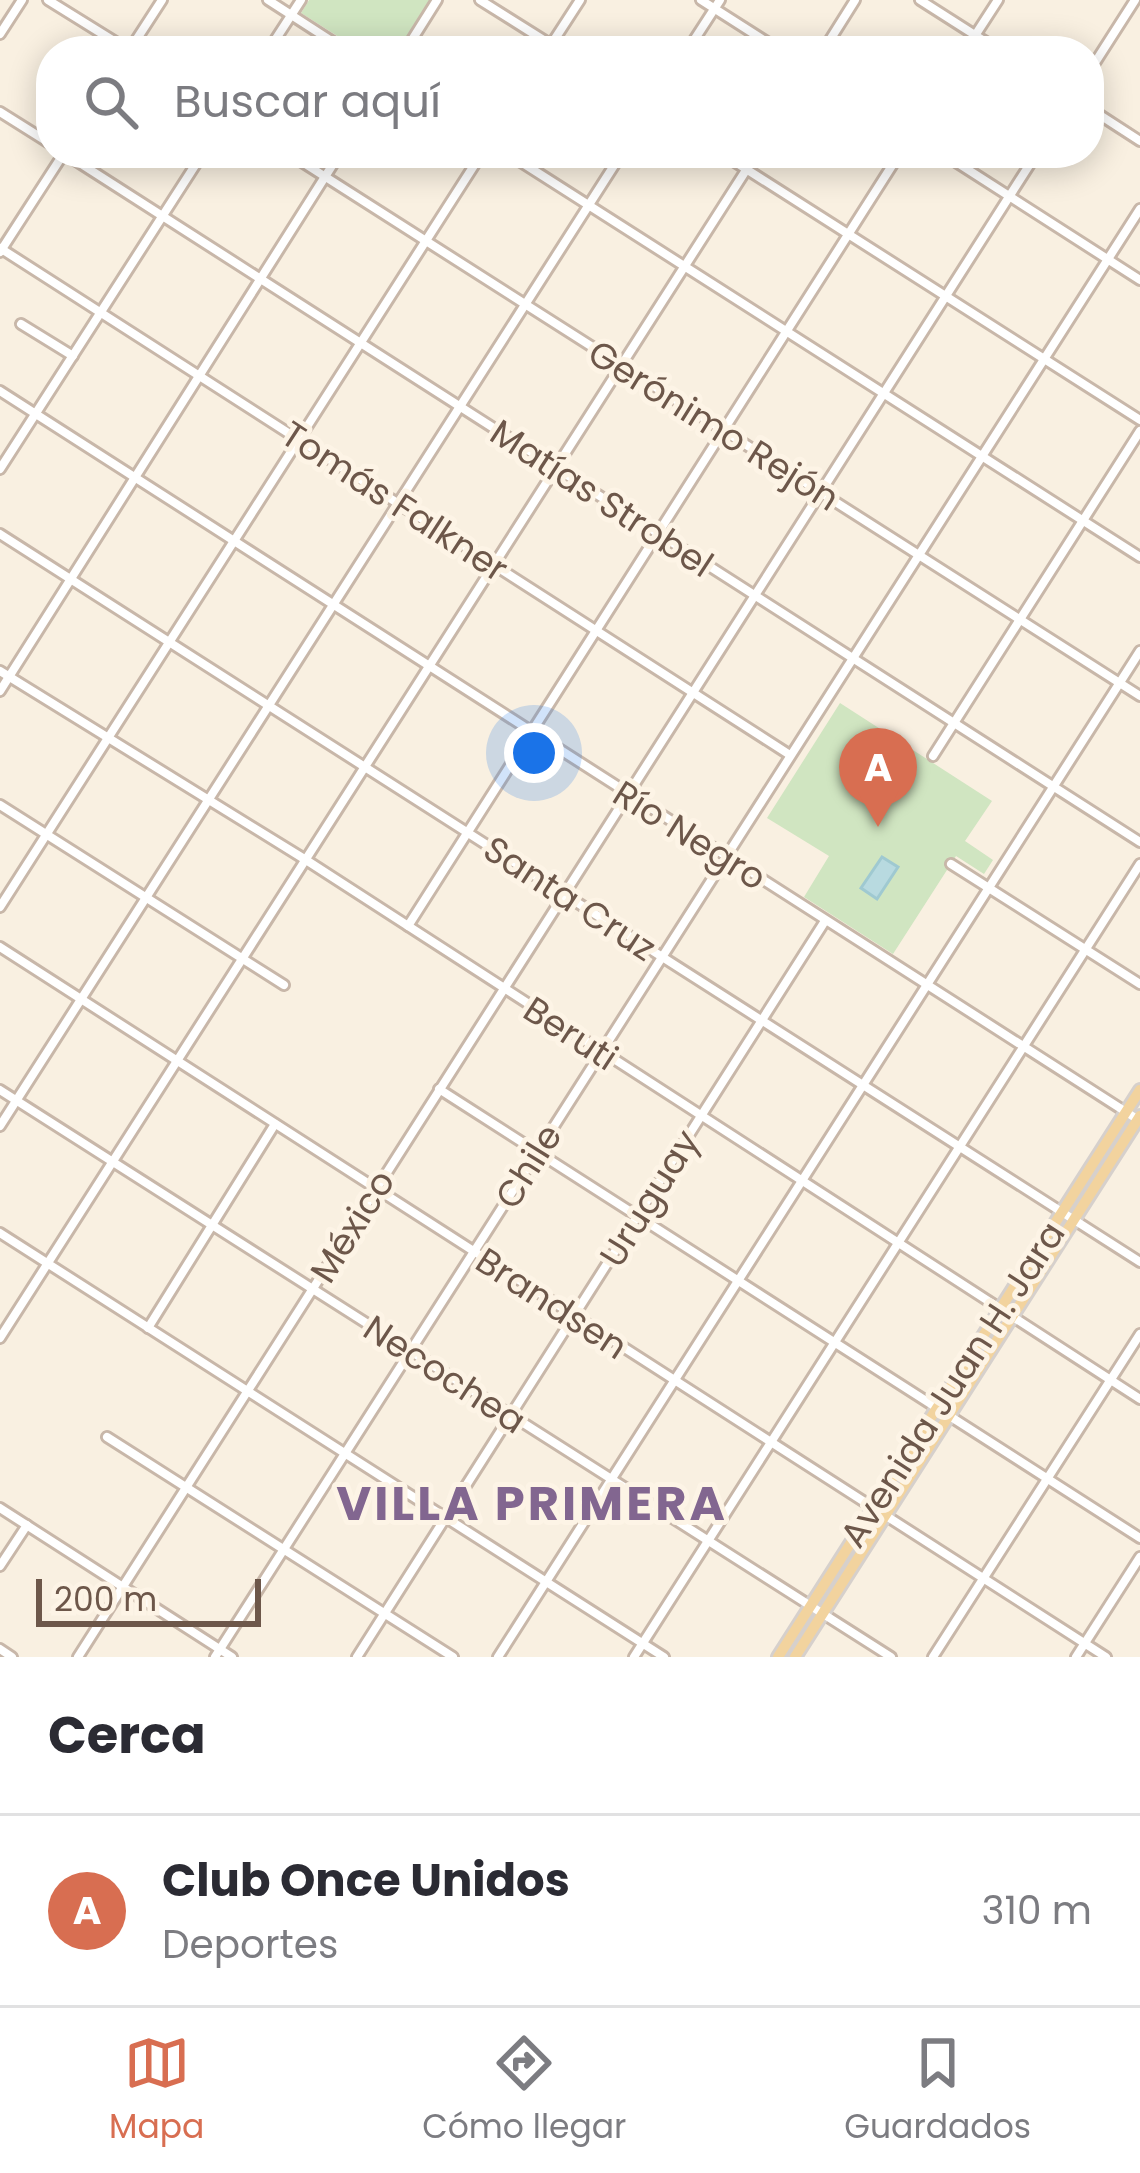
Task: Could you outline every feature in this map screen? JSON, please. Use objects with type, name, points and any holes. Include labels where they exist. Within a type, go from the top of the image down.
[{"type":"main road","name":"Avenida Juan H. Jara","points":[[795,1657],[885,1516],[1000,1310],[1136,1117],[1140,1090]]},
{"type":"main road","name":"Avenida Juan H. Jara","points":[[778,1657],[873,1508],[1012,1317],[1068,1216]]},
{"type":"street","points":[[0,34],[22,0]]},
{"type":"street","points":[[48,0],[105,36]]},
{"type":"street","points":[[139,36],[162,0]]},
{"type":"street","points":[[268,0],[324,36]]},
{"type":"street","points":[[278,36],[301,0]]},
{"type":"street","points":[[414,36],[437,0]]},
{"type":"street","points":[[480,0],[534,36]]},
{"type":"street","points":[[560,36],[580,0]]},
{"type":"street","points":[[701,0],[717,4],[761,36]]},
{"type":"street","points":[[833,36],[856,0]]},
{"type":"street","points":[[920,0],[975,35],[998,0]]},
{"type":"street","points":[[1104,49],[1135,0]]},
{"type":"street","points":[[697,36],[717,4]]},
{"type":"street","points":[[0,112],[36,135]]},
{"type":"street","points":[[1104,118],[1140,141]]},
{"type":"street","points":[[1,250],[54,168]]},
{"type":"street","name":"Matías Strobel","points":[[88,168],[1140,842]]},
{"type":"street","points":[[0,470],[193,168]]},
{"type":"street","name":"Gerónimo Rejón","points":[[311,168],[1140,696]]},
{"type":"street","points":[[0,692],[5,674],[71,580],[331,168]]},
{"type":"street","points":[[0,907],[472,168]]},
{"type":"street","points":[[531,168],[1140,557]]},
{"type":"street","points":[[0,1126],[612,168]]},
{"type":"street","points":[[744,168],[1140,420]]},
{"type":"street","points":[[408,927],[890,168]]},
{"type":"street","points":[[966,168],[1140,280]]},
{"type":"street","name":"México","points":[[78,1657],[1027,168]]},
{"type":"street","points":[[0,1338],[747,170]]},
{"type":"street","name":"Chile","points":[[218,1653],[1140,209]]},
{"type":"street","name":"Tomás Falkner","points":[[1,250],[790,754]]},
{"type":"street","points":[[21,323],[73,356]]},
{"type":"street","name":"Río Negro","points":[[0,391],[1136,1117]]},
{"type":"street","points":[[933,756],[1140,431]]},
{"type":"street","name":"Santa Cruz","points":[[0,534],[1140,1262]]},
{"type":"street","points":[[498,1657],[1140,651]]},
{"type":"street","name":"Beruti","points":[[5,674],[306,860],[1140,1399]]},
{"type":"street","points":[[0,805],[284,985]]},
{"type":"street","points":[[951,864],[1140,984]]},
{"type":"street","points":[[634,1657],[1140,865]]},
{"type":"street","name":"Uruguay","points":[[358,1657],[825,921]]},
{"type":"street","name":"Brandsen","points":[[0,947],[1106,1657]]},
{"type":"street","points":[[439,1089],[1140,1538]]},
{"type":"street","name":"Necochea","points":[[0,1090],[891,1657]]},
{"type":"street","points":[[148,1328],[275,1124]]},
{"type":"street","points":[[0,1233],[664,1657]]},
{"type":"street","points":[[934,1657],[1140,1334]]},
{"type":"street","points":[[107,1437],[453,1657]]},
{"type":"street","points":[[0,1508],[218,1653],[232,1657]]},
{"type":"street","points":[[0,1566],[27,1525]]},
{"type":"street","points":[[1076,1657],[1140,1557]]},
{"type":"street","points":[[0,1649],[12,1657]]},
{"type":"green space","points":[[309,0],[439,0],[416,36],[337,36],[301,13]]},
{"type":"green space","points":[[840,703],[992,801],[965,841],[993,860],[984,874],[956,856],[893,954],[804,897],[829,856],[767,818]]},
{"type":"water","points":[[882,857],[898,867],[877,899],[861,888]]},
{"type":"place","name":"Club Once Unidos","points":[[878,827]]},
{"type":"district","name":"VILLA PRIMERA","points":[[532,1503]]}]
